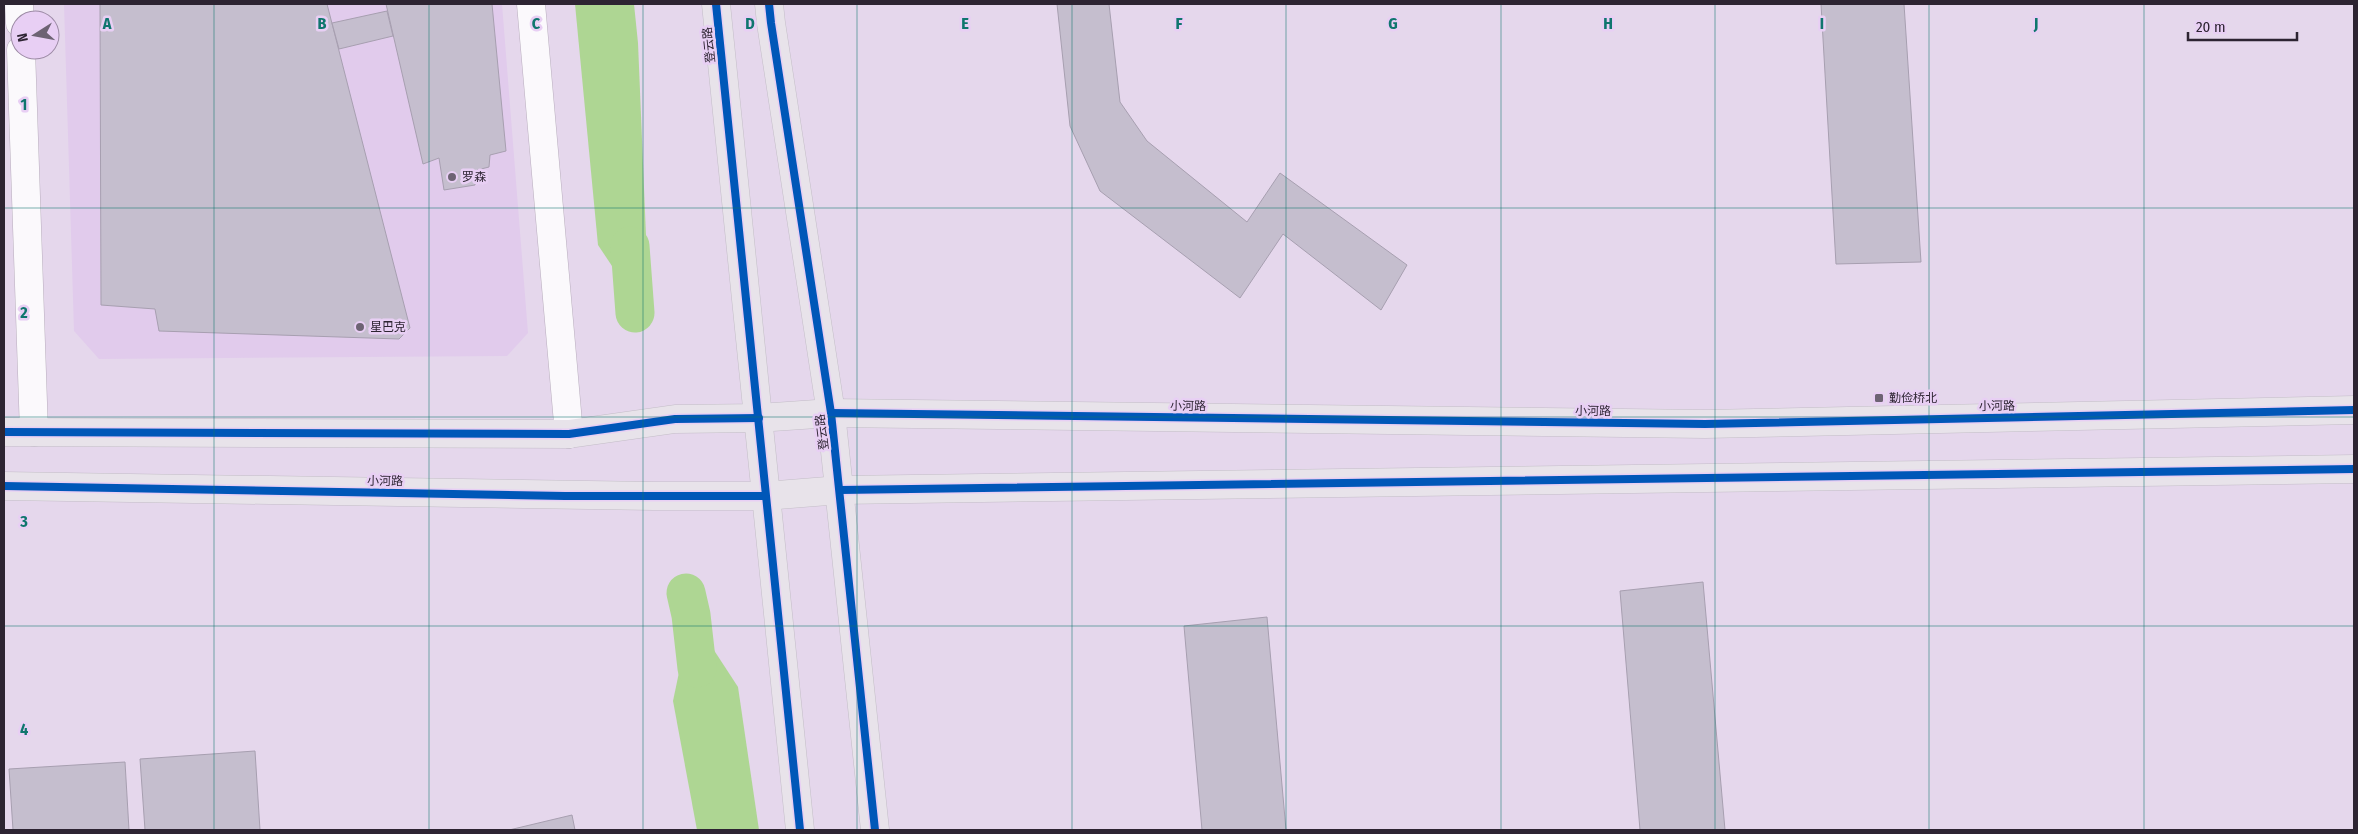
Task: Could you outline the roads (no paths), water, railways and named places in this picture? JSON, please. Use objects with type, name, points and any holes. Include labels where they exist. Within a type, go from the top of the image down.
[{"type":"main road","name":"登云路","points":[[770,14],[831,413],[875,830]]},
{"type":"main road","name":"登云路","points":[[717,17],[800,830]]},
{"type":"main road","name":"小河路","points":[[4,432],[568,434],[675,419],[759,418],[831,413],[1705,424],[2354,410]]},
{"type":"main road","name":"小河路","points":[[4,486],[565,496],[765,496],[840,490],[2354,469]]},
{"type":"lane","points":[[531,4],[568,434]]},
{"type":"lane","points":[[21,60],[34,432]]},
{"type":"waterway","points":[[630,246],[635,313]]},
{"type":"waterway","points":[[686,593],[691,615],[697,668]]},
{"type":"place","name":"罗森","points":[[452,177]]},
{"type":"place","name":"星巴克","points":[[360,327]]},
{"type":"place","name":"勤俭桥北","points":[[1879,398]]}]
